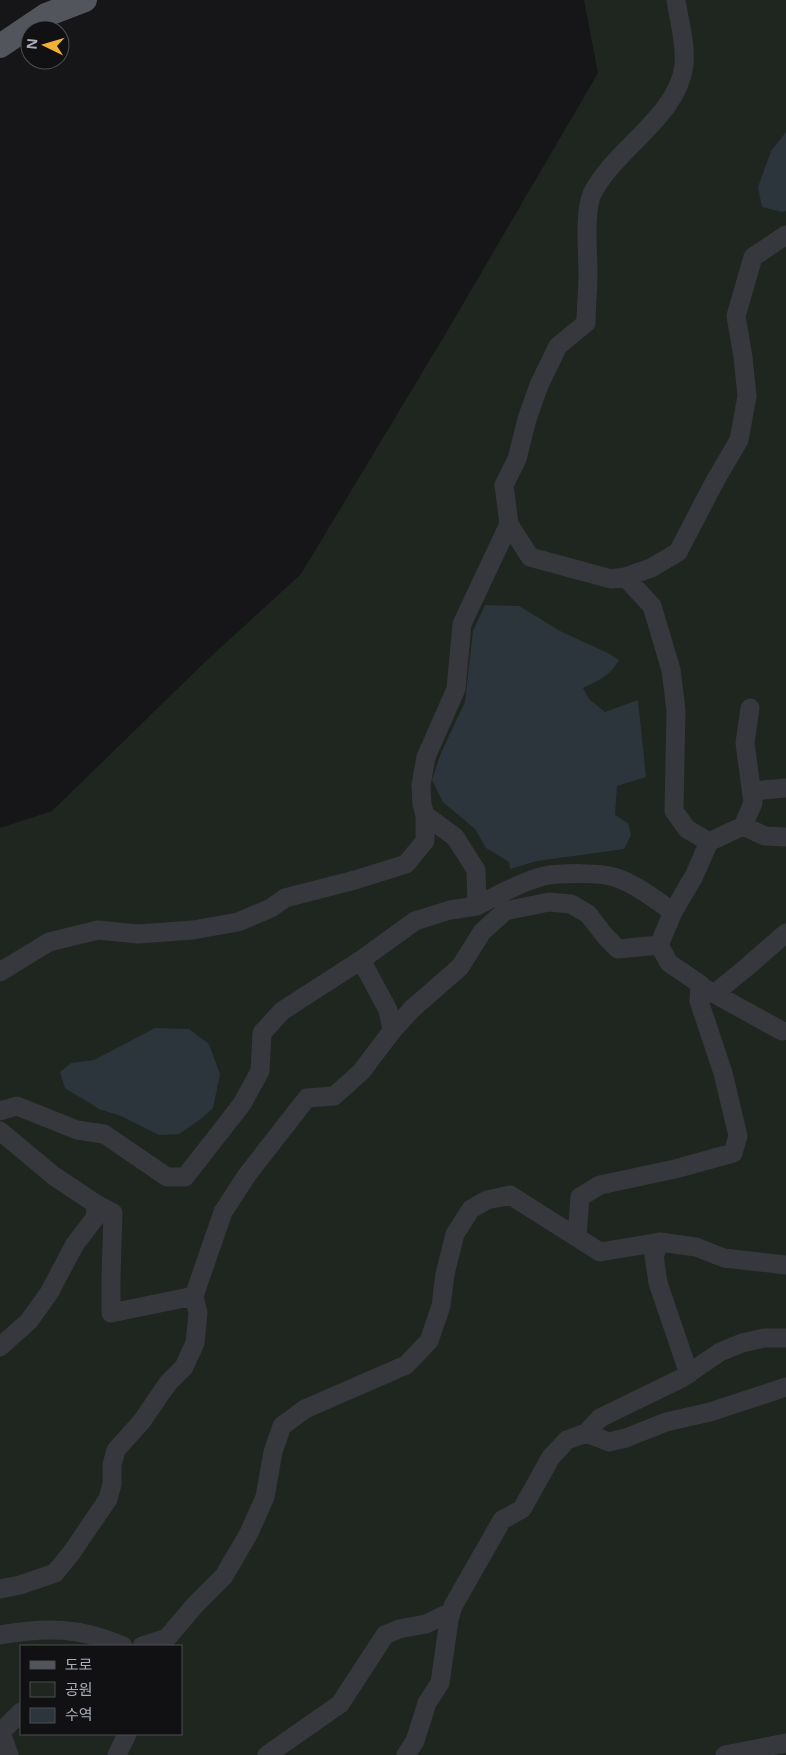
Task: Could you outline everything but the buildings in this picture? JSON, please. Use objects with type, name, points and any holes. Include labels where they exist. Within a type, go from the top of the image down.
[{"type":"main road","points":[[0,46],[46,15],[85,0]]},
{"type":"lane","points":[[676,0],[682,30],[684,64],[680,80],[666,106],[644,132],[609,167],[591,195],[587,228],[586,324],[558,346],[539,385],[526,419],[517,459],[504,485],[509,524],[530,557],[611,579],[626,577],[651,568],[678,552],[739,440],[747,396],[736,316],[753,257],[786,234]]},
{"type":"lane","points":[[0,972],[48,942],[98,930],[138,934],[193,930],[238,922],[271,908],[285,898],[356,880],[406,864],[426,841],[425,815],[420,785],[426,757],[456,689],[462,624],[509,524]]},
{"type":"lane","points":[[626,577],[652,606],[670,670],[676,710],[674,811],[687,829],[710,842]]},
{"type":"lane","points":[[659,945],[673,912],[694,876],[710,842],[743,826],[753,803],[746,742],[750,708]]},
{"type":"lane","points":[[752,791],[786,788]]},
{"type":"lane","points":[[425,815],[455,837],[476,870],[477,906]]},
{"type":"lane","points":[[743,826],[765,836],[786,837]]},
{"type":"lane","points":[[0,1111],[17,1106],[78,1130],[104,1134],[167,1177],[185,1177],[242,1104],[260,1071],[262,1033],[282,1012],[362,960],[415,922],[450,910],[477,906],[505,891],[544,876],[588,874],[617,877],[673,912]]},
{"type":"lane","points":[[0,1589],[54,1573],[72,1552],[108,1499],[112,1484],[112,1465],[116,1450],[142,1421],[168,1383],[184,1367],[195,1343],[198,1313],[194,1296],[224,1212],[247,1175],[306,1098],[334,1096],[361,1072],[392,1031],[412,1009],[460,967],[482,932],[505,911],[549,902],[572,904],[588,914],[618,949],[659,945]]},
{"type":"lane","points":[[576,1236],[580,1197],[600,1185],[675,1169],[733,1153],[738,1136],[723,1073],[699,1000],[707,989],[786,932]]},
{"type":"lane","points":[[659,945],[669,963],[707,989],[782,1031]]},
{"type":"lane","points":[[362,960],[388,1010],[392,1031]]},
{"type":"lane","points":[[0,1131],[54,1176],[113,1213],[111,1313],[194,1296]]},
{"type":"lane","points":[[148,1645],[165,1642],[195,1605],[224,1576],[249,1533],[265,1497],[273,1452],[282,1426],[305,1409],[406,1366],[429,1341],[441,1306],[445,1274],[455,1234],[471,1208],[486,1200],[510,1195],[600,1252],[660,1242],[696,1247],[724,1258],[786,1265]]},
{"type":"lane","points":[[0,1347],[29,1321],[49,1292],[75,1244],[95,1218],[96,1204]]},
{"type":"lane","points":[[660,1242],[654,1256],[658,1283],[689,1374]]},
{"type":"lane","points":[[406,1755],[415,1741],[427,1703],[440,1683],[453,1606],[502,1520],[522,1509],[551,1457],[567,1440],[586,1433],[600,1418],[682,1378],[720,1352],[742,1343],[764,1338],[786,1338]]},
{"type":"lane","points":[[586,1433],[609,1442],[626,1438],[666,1422],[710,1412],[786,1386]]},
{"type":"lane","points":[[267,1755],[340,1704],[385,1635],[399,1629],[426,1624],[451,1612]]},
{"type":"lane","points":[[0,1635],[26,1630],[58,1628],[107,1639],[121,1645]]},
{"type":"lane","points":[[9,1755],[1,1732],[20,1713]]},
{"type":"lane","points":[[117,1755],[127,1735]]},
{"type":"lane","points":[[725,1755],[786,1743]]},
{"type":"green space","points":[[584,0],[786,0],[786,1755],[0,1755],[0,828],[52,811],[205,662],[301,574],[449,328],[598,73]]},
{"type":"water","points":[[786,132],[786,211],[782,212],[762,207],[758,187],[771,151]]},
{"type":"water","points":[[485,605],[519,606],[562,632],[619,660],[607,674],[583,688],[589,699],[605,712],[638,700],[646,777],[617,786],[615,815],[628,823],[631,835],[624,849],[537,861],[510,869],[509,862],[486,848],[475,829],[443,802],[432,780],[441,753],[465,702],[473,631]]},
{"type":"water","points":[[155,1028],[189,1029],[209,1044],[220,1074],[213,1108],[179,1134],[159,1135],[121,1116],[99,1109],[65,1088],[60,1072],[71,1063],[94,1060]]}]
